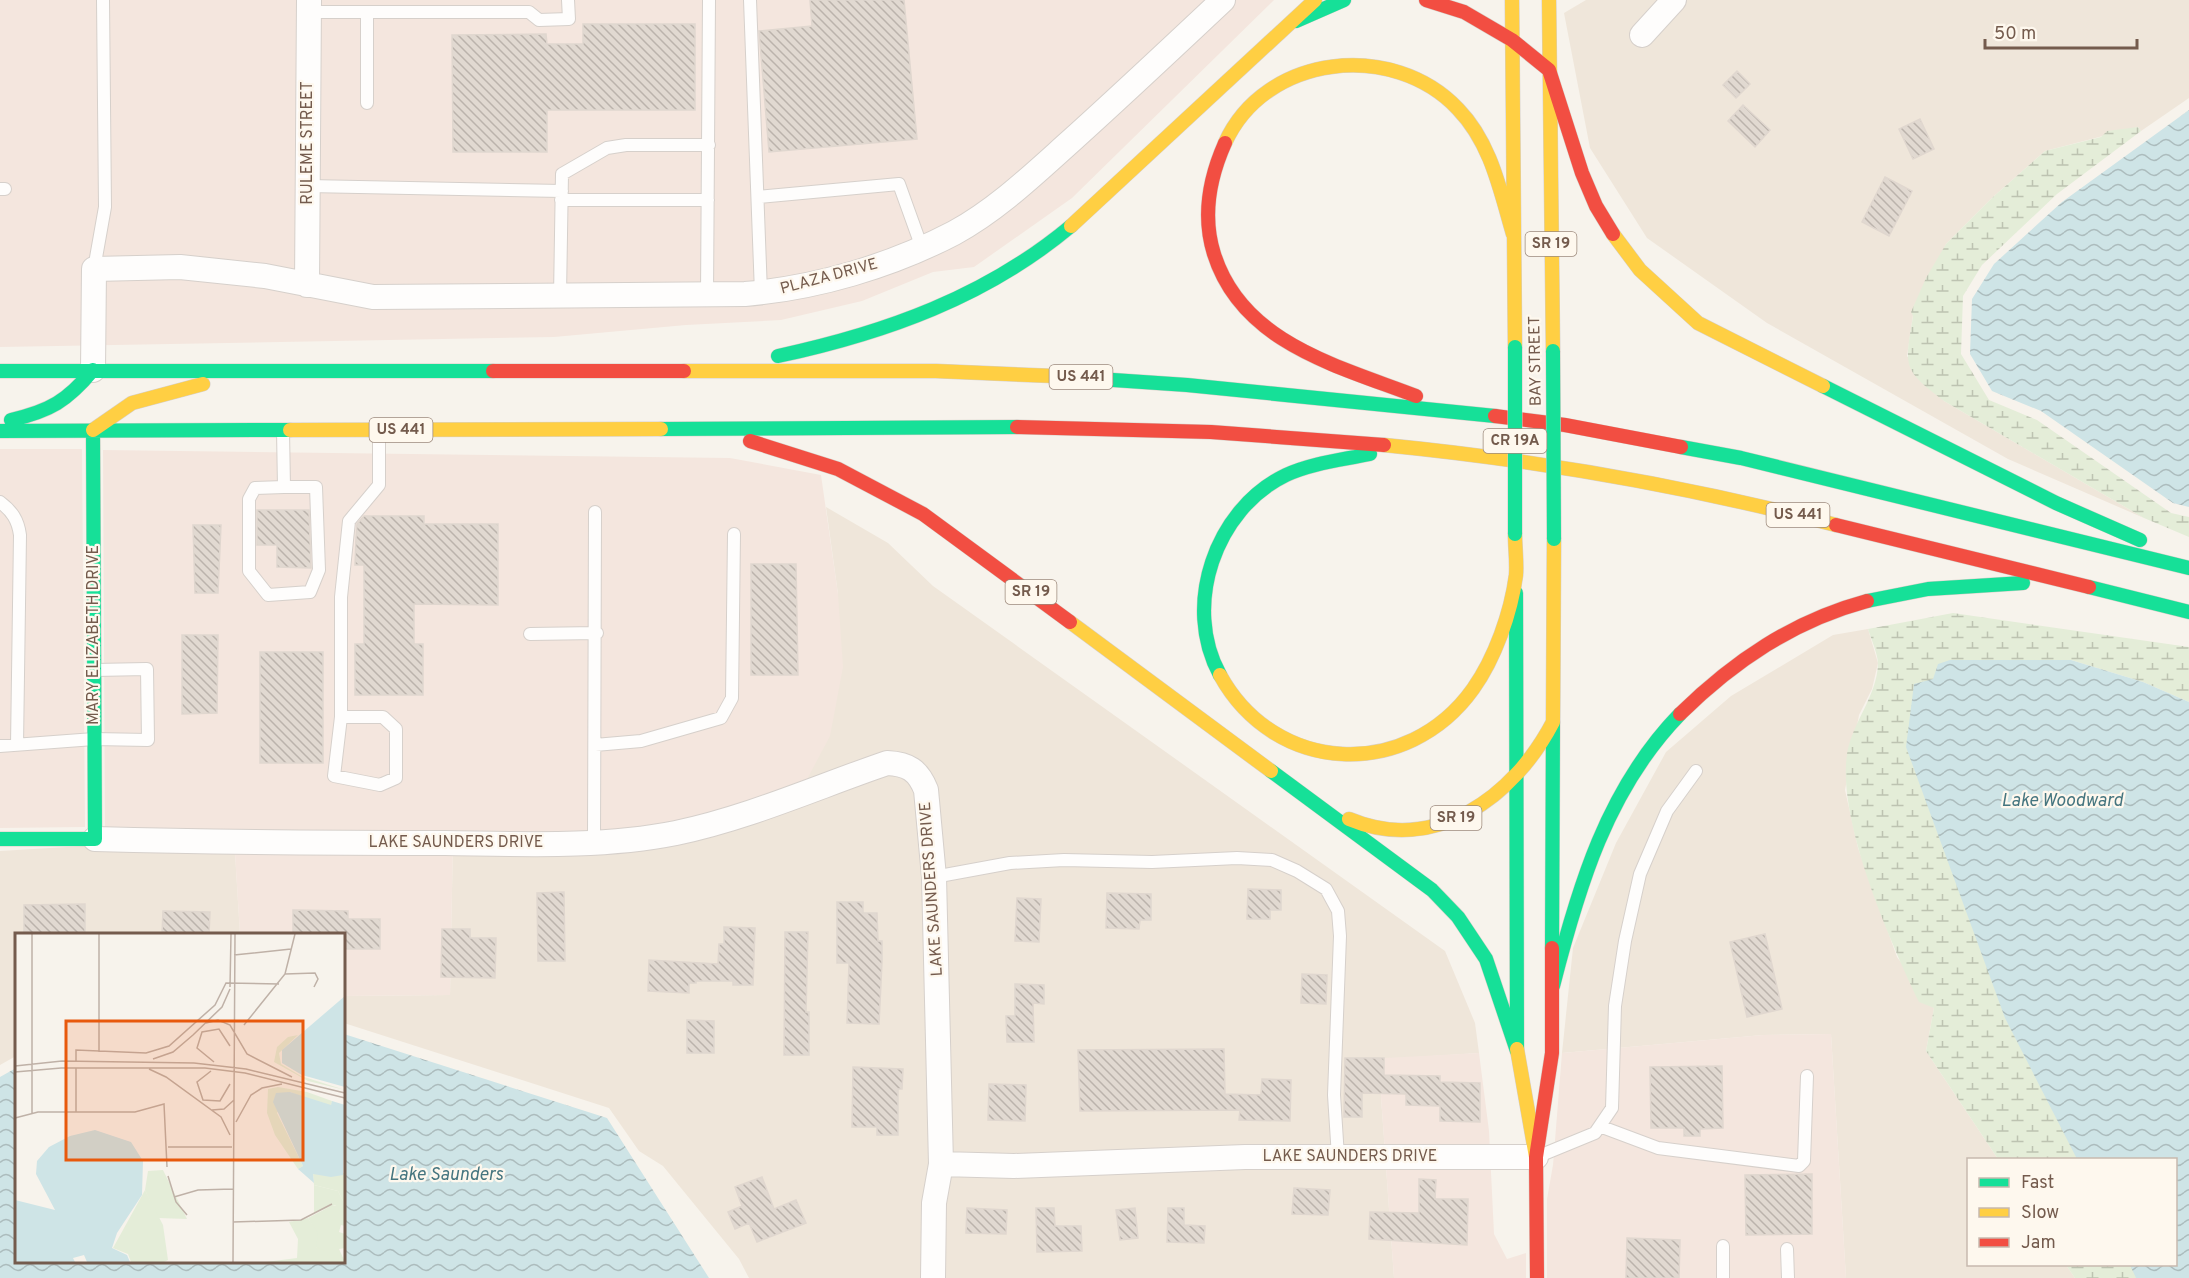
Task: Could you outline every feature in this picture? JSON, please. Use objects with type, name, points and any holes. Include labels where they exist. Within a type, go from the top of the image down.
[{"type":"main road","points":[[709,370],[826,346],[876,333],[931,311],[986,285],[1032,257],[1077,220],[1315,0]]},
{"type":"main road","points":[[1290,24],[1344,0]]},
{"type":"main road","points":[[1426,0],[1464,12],[1512,40],[1549,70],[1582,173],[1596,206],[1616,240],[1640,270],[1698,323],[2056,503],[2189,562]]},
{"type":"main road","name":"BAY STREET","points":[[1512,0],[1515,579]]},
{"type":"main road","name":"BAY STREET","points":[[1549,0],[1553,351],[1553,722]]},
{"type":"main road","points":[[1451,410],[1313,355],[1278,337],[1252,318],[1237,302],[1213,254],[1207,229],[1207,205],[1218,152],[1233,128],[1255,101],[1271,87],[1291,77],[1320,68],[1347,64],[1373,65],[1393,70],[1414,78],[1439,92],[1458,109],[1476,131],[1488,155],[1513,234]]},
{"type":"main road","points":[[0,422],[38,414],[70,399],[93,370]]},
{"type":"main road","name":"US 441","points":[[0,371],[936,371],[1083,377],[1451,410],[1565,424],[1741,458],[2189,568]]},
{"type":"main road","points":[[93,430],[115,410],[139,398],[263,371]]},
{"type":"main road","name":"US 441","points":[[0,431],[1051,427],[1181,429],[1401,447],[1564,467],[1652,482],[1732,499],[2189,612]]},
{"type":"main road","name":"MARY ELIZABETH DRIVE","points":[[93,430],[95,839]]},
{"type":"main road","name":"SR 19","points":[[710,430],[795,453],[838,469],[923,514],[1322,808],[1365,826],[1389,831],[1416,830],[1438,826],[1461,816],[1516,777],[1539,751],[1553,722]]},
{"type":"main road","points":[[1401,447],[1293,472],[1260,492],[1228,529],[1210,565],[1203,607],[1215,662],[1222,679],[1238,701],[1267,727],[1303,748],[1356,755],[1392,749],[1421,736],[1468,698],[1486,672],[1494,653],[1515,579]]},
{"type":"main road","name":"CR 19A","points":[[1515,579],[1517,1051],[1536,1158]]},
{"type":"main road","points":[[1553,986],[1569,920],[1586,870],[1623,788],[1645,753],[1669,724],[1708,686],[1740,660],[1784,630],[1867,601],[1915,590],[1964,584],[2070,582]]},
{"type":"main road","name":"CR 19A","points":[[1537,1278],[1536,1158],[1552,1053],[1553,722]]},
{"type":"main road","points":[[1322,808],[1432,890],[1453,911],[1480,947],[1496,982],[1517,1051]]},
{"type":"main road","name":"LAKE SAUNDERS DRIVE","points":[[0,839],[95,839]]},
{"type":"street","name":"PLAZA DRIVE","points":[[307,285],[373,297],[761,293],[786,290],[868,268],[922,248],[955,232],[1019,188],[1223,0]]},
{"type":"street","points":[[1642,35],[1674,0]]},
{"type":"street","name":"RULEME STREET","points":[[307,285],[309,6]]},
{"type":"street","points":[[93,370],[94,269],[180,267],[265,276],[307,285]]},
{"type":"street","name":"LAKE SAUNDERS DRIVE","points":[[95,839],[281,843],[525,844],[638,838],[676,832],[732,817],[887,763],[902,764],[912,768],[921,778],[926,790],[931,821],[941,1164],[1014,1166],[1245,1157],[1536,1158]]},
{"type":"street","points":[[933,1278],[934,1203],[941,1164]]},
{"type":"lane","points":[[94,269],[105,207],[103,0]]},
{"type":"lane","points":[[309,6],[363,8],[424,6],[529,12],[539,20],[569,19],[568,0]]},
{"type":"lane","points":[[706,294],[709,0]]},
{"type":"lane","points":[[750,0],[761,293]]},
{"type":"lane","points":[[363,8],[367,103]]},
{"type":"lane","points":[[560,296],[562,174],[607,148],[626,145],[709,145]]},
{"type":"lane","points":[[758,197],[899,184],[922,248]]},
{"type":"lane","points":[[308,186],[708,200]]},
{"type":"lane","points":[[283,430],[284,486]]},
{"type":"lane","points":[[340,717],[383,717],[396,729],[396,778],[380,785],[334,776],[340,717],[340,597],[349,521],[379,485],[379,430]]},
{"type":"lane","points":[[284,486],[316,487],[319,570],[310,592],[268,595],[249,571],[249,499],[255,488],[284,486]]},
{"type":"lane","points":[[0,502],[9,509],[18,522],[20,535],[17,745]]},
{"type":"lane","points":[[594,841],[597,633],[595,512]]},
{"type":"lane","points":[[595,745],[641,741],[721,718],[732,698],[734,534]]},
{"type":"lane","points":[[530,634],[597,633]]},
{"type":"lane","points":[[0,746],[94,739],[148,740],[147,669],[94,670]]},
{"type":"lane","points":[[1536,1158],[1595,1133],[1602,1127],[1612,1108],[1616,1006],[1625,940],[1640,874],[1667,811],[1696,771]]},
{"type":"lane","points":[[934,877],[1010,863],[1064,860],[1152,862],[1237,858],[1272,860],[1297,871],[1326,889],[1338,911],[1340,936],[1334,1095],[1338,1157]]},
{"type":"lane","points":[[1602,1127],[1658,1148],[1799,1166],[1804,1161],[1807,1076]]},
{"type":"lane","points":[[1723,1246],[1723,1278]]},
{"type":"lane","points":[[1787,1249],[1788,1278]]},
{"type":"shaded area","points":[[0,0],[1274,0],[1072,198],[974,267],[933,272],[862,301],[781,320],[686,325],[554,337],[0,347]]},
{"type":"shaded area","points":[[1586,0],[2189,0],[2189,98],[2141,131],[2138,127],[2045,151],[1993,197],[1946,244],[1913,315],[1907,356],[1944,401],[2144,518],[2008,459],[1767,323],[1647,238],[1590,148],[1564,13]]},
{"type":"shaded area","points":[[0,449],[82,449],[85,827],[0,828]]},
{"type":"shaded area","points":[[103,450],[730,458],[821,475],[838,594],[843,667],[830,736],[796,800],[702,839],[453,838],[450,995],[345,996],[345,933],[240,933],[234,837],[105,836]]},
{"type":"shaded area","points":[[826,507],[888,543],[933,586],[1445,951],[1475,1023],[1479,1053],[1385,1059],[1381,1097],[1394,1278],[749,1278],[739,1259],[663,1166],[639,1151],[609,1108],[345,1023],[345,996],[450,995],[453,838],[838,594]]},
{"type":"shaded area","points":[[1868,629],[1878,663],[1872,689],[1859,715],[1845,790],[1858,848],[1897,957],[1934,1008],[1926,1051],[1997,1158],[1967,1158],[1967,1266],[2067,1266],[2075,1278],[1846,1278],[1831,1034],[1763,1035],[1562,1053],[1573,948],[1616,843],[1666,752],[1731,696],[1833,635]]},
{"type":"shaded area","points":[[234,837],[240,933],[15,933],[15,1057],[0,1065],[0,851]]},
{"type":"shaded area","points":[[1831,1034],[1846,1278],[1547,1278],[1547,1199],[1553,1165],[1562,1053],[1763,1035]]},
{"type":"shaded area","points":[[1479,1053],[1489,1131],[1494,1234],[1507,1259],[1526,1253],[1526,1278],[1394,1278],[1381,1097],[1385,1058]]},
{"type":"green space","points":[[2138,127],[2141,131],[2057,194],[1982,265],[1963,296],[1961,354],[1989,400],[2037,420],[2171,513],[2189,517],[2189,537],[2144,518],[1944,401],[1920,381],[1909,365],[1908,346],[1913,316],[1911,312],[1926,278],[1946,244],[1993,197],[2045,151],[2101,137],[2107,131]]},
{"type":"green space","points":[[1953,613],[2189,647],[2189,702],[2143,682],[2071,660],[2116,1158],[1997,1158],[1926,1051],[1934,1008],[1919,1002],[1894,947],[1868,880],[1850,812],[1846,781],[1847,754],[1877,676],[1878,660],[1868,629]]},
{"type":"green space","points":[[2067,1266],[2177,1266],[2183,1278],[2075,1278]]},
{"type":"water","points":[[2189,110],[2189,507],[2173,503],[2041,411],[1992,391],[1970,354],[1972,299],[1994,264],[2062,202]]},
{"type":"water","name":"Lake Woodward","points":[[1950,660],[2071,660],[2143,682],[2189,702],[2189,1278],[2136,1278],[2130,1266],[2177,1266],[2177,1158],[2076,1158],[2005,1018],[1906,747],[1914,684],[1933,679],[1938,664]]},
{"type":"water","name":"Lake Saunders","points":[[345,1034],[607,1118],[709,1278],[0,1278],[0,1077],[15,1069],[15,1263],[345,1263]]},
{"type":"building","points":[[810,0],[904,0],[917,139],[769,152],[759,31],[812,26]]},
{"type":"building","points":[[583,24],[695,24],[695,110],[547,110],[547,152],[453,152],[452,35],[546,34],[547,44],[583,44]]},
{"type":"building","points":[[1737,71],[1750,84],[1736,98],[1723,85]]},
{"type":"building","points":[[1743,105],[1770,130],[1755,147],[1728,121]]},
{"type":"building","points":[[1920,119],[1934,149],[1913,159],[1899,129]]},
{"type":"building","points":[[1885,177],[1912,191],[1889,236],[1862,222]]},
{"type":"building","points":[[257,510],[309,510],[311,568],[277,567],[277,545],[257,545]]},
{"type":"building","points":[[364,516],[424,516],[424,524],[498,524],[498,605],[414,604],[414,644],[423,644],[423,695],[355,695],[355,644],[364,644],[364,565],[355,565],[356,538],[357,524]]},
{"type":"building","points":[[193,525],[221,525],[218,593],[195,593]]},
{"type":"building","points":[[751,564],[796,564],[798,675],[751,675]]},
{"type":"building","points":[[182,635],[218,635],[217,713],[182,714]]},
{"type":"building","points":[[260,652],[323,652],[323,763],[260,763]]},
{"type":"building","points":[[1248,889],[1281,890],[1281,910],[1270,910],[1270,919],[1247,919]]},
{"type":"building","points":[[564,892],[565,961],[538,961],[537,893]]},
{"type":"building","points":[[1107,893],[1151,894],[1151,920],[1140,920],[1139,929],[1106,928]]},
{"type":"building","points":[[1017,898],[1041,899],[1039,942],[1015,941]]},
{"type":"building","points":[[837,902],[863,902],[863,913],[877,913],[878,941],[882,941],[879,1024],[847,1023],[849,963],[837,963]]},
{"type":"building","points":[[85,904],[85,933],[24,933],[24,905]]},
{"type":"building","points":[[293,910],[348,911],[348,919],[380,919],[380,949],[345,949],[345,933],[293,933]]},
{"type":"building","points":[[163,911],[210,912],[209,933],[162,933]]},
{"type":"building","points":[[724,927],[755,928],[753,985],[733,985],[733,981],[696,981],[696,983],[689,983],[689,993],[648,991],[649,960],[718,964],[719,944],[724,944]]},
{"type":"building","points":[[442,929],[470,929],[470,938],[496,938],[495,978],[441,977]]},
{"type":"building","points":[[785,932],[808,932],[806,1012],[809,1012],[809,1055],[784,1055]]},
{"type":"building","points":[[1765,934],[1782,1009],[1747,1017],[1730,942]]},
{"type":"building","points":[[1302,974],[1327,975],[1326,1004],[1301,1003]]},
{"type":"building","points":[[1015,984],[1044,985],[1044,1004],[1033,1003],[1034,1042],[1007,1042],[1006,1016],[1015,1016]]},
{"type":"building","points":[[687,1020],[714,1021],[714,1053],[687,1053]]},
{"type":"building","points":[[1224,1049],[1225,1094],[1261,1095],[1262,1079],[1291,1080],[1290,1121],[1239,1120],[1240,1110],[1080,1111],[1078,1050]]},
{"type":"building","points":[[1345,1058],[1384,1058],[1384,1075],[1440,1076],[1440,1082],[1480,1083],[1480,1122],[1440,1121],[1440,1106],[1406,1105],[1406,1094],[1362,1093],[1362,1117],[1344,1117]]},
{"type":"building","points":[[1722,1066],[1723,1128],[1700,1129],[1700,1136],[1684,1136],[1684,1128],[1651,1128],[1650,1067]]},
{"type":"building","points":[[853,1067],[903,1069],[902,1089],[898,1089],[898,1135],[877,1135],[877,1127],[852,1127]]},
{"type":"building","points":[[989,1084],[1026,1085],[1025,1121],[988,1120]]},
{"type":"building","points":[[1812,1174],[1812,1234],[1746,1235],[1745,1175]]},
{"type":"building","points":[[762,1177],[774,1209],[796,1200],[806,1223],[757,1242],[749,1223],[735,1229],[728,1212],[742,1206],[735,1187]]},
{"type":"building","points":[[1419,1179],[1436,1180],[1435,1199],[1468,1199],[1467,1245],[1369,1239],[1370,1212],[1419,1213]]},
{"type":"building","points":[[1294,1188],[1330,1190],[1328,1215],[1292,1214]]},
{"type":"building","points":[[967,1208],[1007,1210],[1006,1234],[966,1233]]},
{"type":"building","points":[[1036,1208],[1054,1208],[1055,1226],[1081,1226],[1082,1251],[1037,1252]]},
{"type":"building","points":[[1135,1208],[1138,1238],[1120,1240],[1116,1210]]},
{"type":"building","points":[[1168,1208],[1184,1208],[1184,1225],[1205,1226],[1204,1243],[1167,1242]]},
{"type":"building","points":[[1627,1238],[1680,1240],[1679,1278],[1626,1278]]},
{"type":"traffic: fast","points":[[1296,21],[1344,0]]},
{"type":"traffic: fast","points":[[778,356],[857,336],[933,309],[1004,273],[1071,226]]},
{"type":"traffic: fast","points":[[1515,347],[1515,534]]},
{"type":"traffic: fast","points":[[1553,351],[1554,539]]},
{"type":"traffic: fast","points":[[11,420],[37,413],[57,403],[75,390],[93,370]]},
{"type":"traffic: fast","points":[[0,371],[493,371]]},
{"type":"traffic: fast","points":[[1054,376],[1187,385],[1495,416]]},
{"type":"traffic: fast","points":[[1823,386],[2056,503],[2140,540]]},
{"type":"traffic: fast","points":[[661,429],[1017,427]]},
{"type":"traffic: fast","points":[[0,839],[95,839],[93,430]]},
{"type":"traffic: fast","points":[[0,431],[290,430]]},
{"type":"traffic: fast","points":[[1681,447],[1741,458],[2189,568]]},
{"type":"traffic: fast","points":[[1220,675],[1209,648],[1204,619],[1205,590],[1212,562],[1224,535],[1240,511],[1261,491],[1286,475],[1317,465],[1370,454]]},
{"type":"traffic: fast","points":[[1867,601],[1928,589],[2023,583]]},
{"type":"traffic: fast","points":[[2089,587],[2189,612]]},
{"type":"traffic: fast","points":[[1516,593],[1517,1049]]},
{"type":"traffic: fast","points":[[1553,986],[1573,913],[1598,841],[1633,774],[1680,714]]},
{"type":"traffic: fast","points":[[1552,948],[1553,722]]},
{"type":"traffic: fast","points":[[1271,771],[1432,890],[1458,917],[1486,959],[1517,1051]]},
{"type":"traffic: slow","points":[[1071,226],[1315,0]]},
{"type":"traffic: slow","points":[[1512,0],[1515,347]]},
{"type":"traffic: slow","points":[[1549,0],[1553,351]]},
{"type":"traffic: slow","points":[[1225,143],[1244,113],[1269,90],[1299,75],[1332,67],[1366,66],[1400,73],[1431,87],[1458,109],[1469,122],[1479,137],[1493,168],[1513,234]]},
{"type":"traffic: slow","points":[[1613,234],[1640,270],[1698,323],[1823,386]]},
{"type":"traffic: slow","points":[[684,371],[936,371],[1054,376]]},
{"type":"traffic: slow","points":[[93,430],[132,403],[203,384]]},
{"type":"traffic: slow","points":[[290,430],[661,429]]},
{"type":"traffic: slow","points":[[1384,445],[1498,458],[1612,476],[1724,498],[1836,525]]},
{"type":"traffic: slow","points":[[1220,675],[1244,708],[1273,732],[1307,748],[1342,754],[1378,751],[1413,740],[1445,719],[1473,689],[1495,649],[1514,590],[1515,534]]},
{"type":"traffic: slow","points":[[1349,819],[1381,828],[1412,830],[1441,824],[1469,812],[1494,795],[1517,774],[1537,749],[1553,722],[1554,539]]},
{"type":"traffic: slow","points":[[1070,622],[1271,771]]},
{"type":"traffic: slow","points":[[1517,1049],[1536,1157]]},
{"type":"traffic: jam","points":[[1426,0],[1464,12],[1512,40],[1549,70],[1582,173],[1596,206],[1613,234]]},
{"type":"traffic: jam","points":[[1225,143],[1211,184],[1208,226],[1214,254],[1228,284],[1246,310],[1270,330],[1296,347],[1355,374],[1416,396]]},
{"type":"traffic: jam","points":[[493,371],[684,371]]},
{"type":"traffic: jam","points":[[1495,416],[1565,425],[1681,447]]},
{"type":"traffic: jam","points":[[1017,427],[1211,432],[1384,445]]},
{"type":"traffic: jam","points":[[750,441],[838,469],[923,514],[1070,622]]},
{"type":"traffic: jam","points":[[1836,525],[2089,587]]},
{"type":"traffic: jam","points":[[1680,714],[1743,660],[1766,645],[1814,620],[1867,601]]},
{"type":"traffic: jam","points":[[1537,1278],[1536,1157],[1552,1053],[1552,948]]}]
